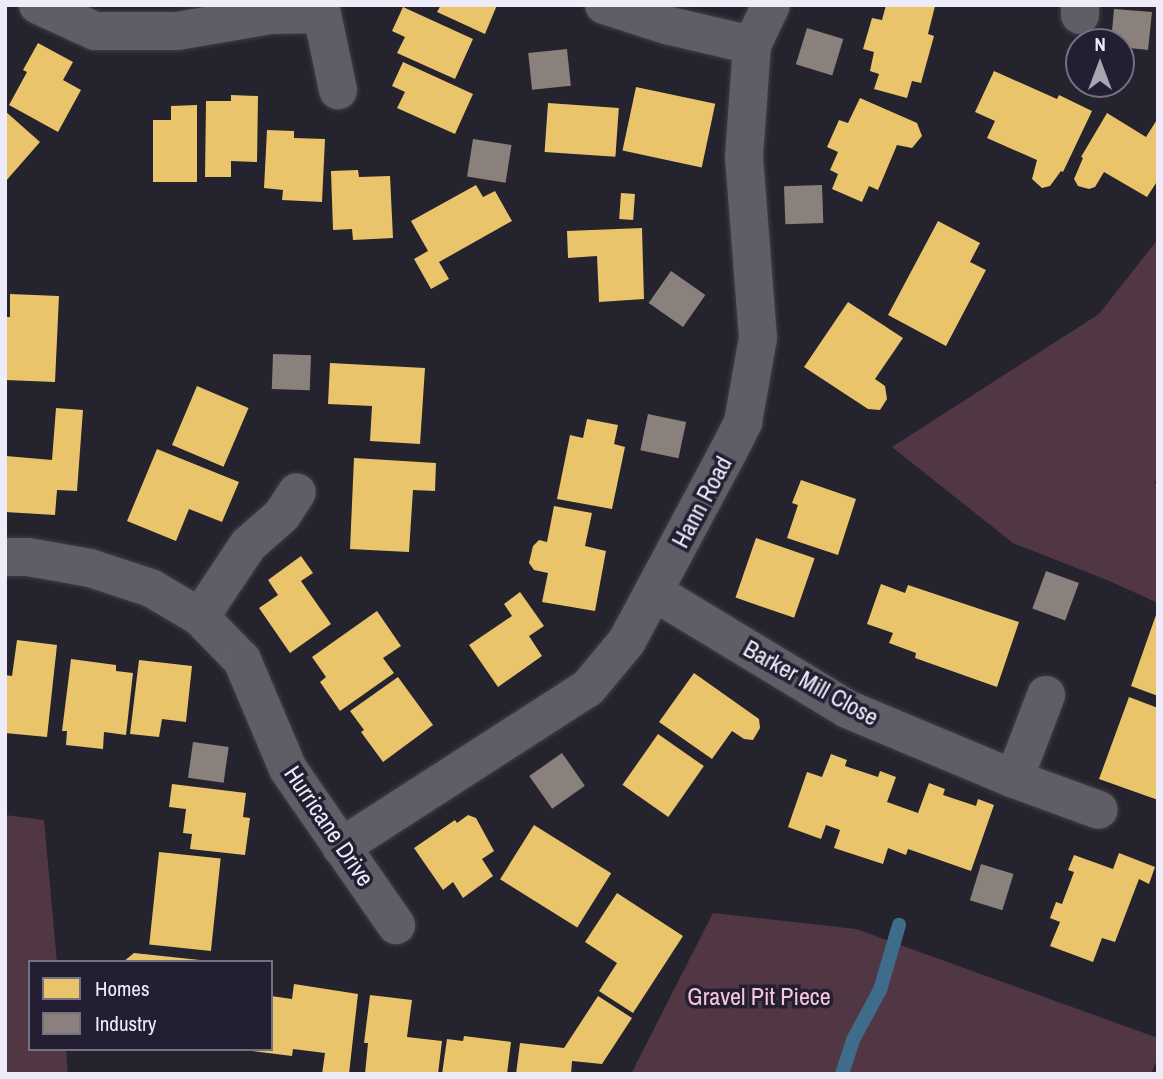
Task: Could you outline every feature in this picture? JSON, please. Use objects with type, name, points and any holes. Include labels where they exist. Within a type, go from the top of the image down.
[{"type":"street","points":[[38,5],[95,31],[177,31],[271,15],[325,10],[338,90]]},
{"type":"street","points":[[604,5],[666,25],[752,45]]},
{"type":"street","name":"Hann Road","points":[[341,847],[588,688],[627,641],[743,422],[758,338],[744,158],[752,45],[771,5]]},
{"type":"street","points":[[200,617],[248,545],[282,515],[297,492]]},
{"type":"street","name":"Hurricane Drive","points":[[5,557],[28,557],[90,568],[151,588],[200,617],[242,660],[288,769],[396,925]]},
{"type":"street","name":"Barker Mill Close","points":[[654,592],[847,709],[1014,779],[1099,810]]},
{"type":"street","points":[[1014,779],[1046,695]]},
{"type":"green space","points":[[1158,239],[1158,478],[1154,483],[1158,485],[1158,603],[1013,543],[892,447],[1099,314]]},
{"type":"green space","points":[[5,815],[44,820],[57,960],[28,960],[28,1051],[66,1051],[68,1074],[5,1074]]},
{"type":"green space","name":"Gravel Pit Piece","points":[[713,913],[856,929],[1158,1038],[1158,1058],[1151,1074],[631,1074]]},
{"type":"building: Homes","points":[[441,5],[497,5],[485,34],[437,12]]},
{"type":"building: Homes","points":[[886,5],[935,6],[928,34],[934,36],[921,83],[912,81],[907,98],[874,89],[879,74],[870,71],[874,52],[863,49],[872,18],[882,20]]},
{"type":"building: Homes","points":[[403,7],[473,39],[455,79],[397,53],[405,37],[392,31]]},
{"type":"building: Homes","points":[[38,43],[73,62],[63,80],[81,90],[58,132],[9,105],[27,72],[23,70]]},
{"type":"building: Homes","points":[[403,62],[473,94],[455,134],[397,108],[405,92],[392,86]]},
{"type":"building: Homes","points":[[994,71],[1057,99],[1059,95],[1092,111],[1063,172],[1061,171],[1050,186],[1042,188],[1032,179],[1037,160],[987,138],[995,121],[975,112]]},
{"type":"building: Homes","points":[[636,87],[715,104],[702,167],[622,151]]},
{"type":"building: Homes","points":[[231,95],[258,96],[257,162],[231,161],[231,177],[205,177],[206,101],[231,101]]},
{"type":"building: Homes","points":[[860,98],[917,123],[922,136],[912,148],[897,145],[878,190],[869,186],[862,202],[832,189],[838,174],[830,170],[838,152],[827,147],[839,120],[848,123]]},
{"type":"building: Homes","points":[[548,103],[619,108],[615,157],[545,152]]},
{"type":"building: Homes","points":[[197,105],[197,182],[153,182],[153,120],[171,120],[171,106]]},
{"type":"building: Homes","points":[[5,111],[40,142],[5,182]]},
{"type":"building: Homes","points":[[1107,113],[1146,137],[1158,118],[1158,180],[1147,197],[1104,172],[1095,187],[1089,189],[1078,186],[1074,179],[1083,158],[1081,157]]},
{"type":"building: Homes","points":[[267,130],[294,131],[294,138],[325,139],[322,202],[282,200],[283,190],[264,188]]},
{"type":"building: Homes","points":[[358,170],[359,177],[390,176],[393,238],[353,240],[352,229],[333,230],[331,171]]},
{"type":"building: Homes","points":[[476,185],[483,197],[495,191],[512,221],[439,262],[449,279],[431,289],[414,259],[428,251],[411,221]]},
{"type":"building: Homes","points":[[621,193],[635,194],[633,220],[619,219]]},
{"type":"building: Homes","points":[[938,221],[980,243],[970,262],[986,270],[946,346],[888,315]]},
{"type":"building: Homes","points":[[642,228],[644,299],[599,302],[597,256],[568,258],[567,231]]},
{"type":"building: Homes","points":[[10,294],[59,296],[55,382],[5,380],[5,317],[10,317]]},
{"type":"building: Homes","points":[[848,302],[903,338],[875,379],[885,386],[887,399],[880,410],[868,409],[804,367]]},
{"type":"building: Homes","points":[[330,363],[425,368],[420,444],[370,441],[372,406],[328,404]]},
{"type":"building: Homes","points":[[197,386],[249,408],[224,467],[172,445]]},
{"type":"building: Homes","points":[[56,408],[83,410],[77,491],[57,490],[55,515],[5,512],[6,456],[52,460]]},
{"type":"building: Homes","points":[[587,419],[618,425],[614,444],[625,447],[612,509],[557,499],[570,435],[583,438]]},
{"type":"building: Homes","points":[[157,449],[239,482],[222,522],[189,509],[176,541],[127,521]]},
{"type":"building: Homes","points":[[354,458],[436,463],[435,491],[413,490],[409,552],[350,549]]},
{"type":"building: Homes","points":[[801,480],[856,499],[838,555],[787,538],[798,505],[792,503]]},
{"type":"building: Homes","points":[[554,506],[592,513],[585,546],[606,551],[595,611],[542,602],[548,573],[534,570],[529,563],[533,546],[539,540],[547,542]]},
{"type":"building: Homes","points":[[756,538],[815,558],[794,618],[735,598]]},
{"type":"building: Homes","points":[[301,556],[313,573],[301,581],[331,624],[290,653],[259,608],[278,595],[268,580]]},
{"type":"building: Homes","points":[[881,584],[905,593],[908,585],[1019,622],[997,687],[915,658],[916,653],[889,643],[893,633],[867,624]]},
{"type":"building: Homes","points":[[520,592],[544,626],[529,636],[542,656],[498,687],[469,645],[512,616],[504,604]]},
{"type":"building: Homes","points":[[377,611],[401,646],[383,658],[394,673],[340,711],[320,682],[326,677],[312,657]]},
{"type":"building: Homes","points":[[1158,612],[1158,696],[1131,686]]},
{"type":"building: Homes","points":[[17,640],[57,645],[47,737],[5,733],[5,675],[12,676]]},
{"type":"building: Homes","points":[[71,659],[116,665],[116,671],[133,673],[126,735],[104,732],[103,749],[66,745],[67,731],[62,731]]},
{"type":"building: Homes","points":[[139,660],[192,666],[186,722],[162,719],[159,737],[130,734]]},
{"type":"building: Homes","points":[[694,673],[759,719],[760,728],[753,740],[744,739],[732,731],[712,759],[659,722]]},
{"type":"building: Homes","points":[[398,677],[433,725],[383,762],[361,732],[364,730],[350,711]]},
{"type":"building: Homes","points":[[1129,697],[1158,708],[1158,800],[1099,779]]},
{"type":"building: Homes","points":[[658,734],[704,766],[668,817],[622,785]]},
{"type":"building: Homes","points":[[831,754],[847,760],[845,766],[878,777],[880,771],[896,777],[887,802],[918,813],[929,783],[945,789],[943,795],[976,806],[978,799],[994,805],[971,871],[908,849],[906,855],[888,848],[883,864],[834,848],[840,830],[826,825],[821,839],[788,827],[807,772],[822,777]]},
{"type":"building: Homes","points":[[172,784],[246,793],[243,817],[250,818],[245,855],[190,849],[192,834],[183,833],[186,809],[169,807]]},
{"type":"building: Homes","points":[[468,815],[476,818],[494,851],[482,859],[493,876],[463,898],[453,882],[443,890],[414,848],[455,820],[457,823]]},
{"type":"building: Homes","points":[[534,825],[611,873],[577,927],[500,879]]},
{"type":"building: Homes","points":[[159,852],[221,858],[211,951],[149,944]]},
{"type":"building: Homes","points":[[1119,853],[1155,867],[1149,884],[1139,879],[1115,942],[1102,938],[1093,962],[1050,946],[1060,922],[1050,918],[1056,902],[1062,904],[1074,872],[1068,870],[1074,855],[1113,869]]},
{"type":"building: Homes","points":[[617,893],[683,936],[633,1013],[599,991],[617,963],[585,942]]},
{"type":"building: Homes","points":[[134,953],[200,960],[125,960]]},
{"type":"building: Homes","points":[[294,984],[358,994],[349,1074],[322,1074],[325,1053],[293,1049],[292,1056],[252,1051],[273,1051],[273,996],[292,999]]},
{"type":"building: Homes","points":[[370,995],[412,1000],[407,1037],[442,1041],[438,1074],[365,1074],[368,1043],[364,1043]]},
{"type":"building: Homes","points":[[598,996],[632,1018],[602,1064],[572,1061],[571,1074],[516,1074],[520,1043],[564,1048]]},
{"type":"building: Homes","points":[[464,1036],[511,1042],[507,1074],[442,1074],[447,1039],[463,1041]]},
{"type":"building: Industry","points":[[1114,9],[1152,12],[1148,50],[1135,49],[1135,28],[1112,28]]},
{"type":"building: Industry","points":[[807,28],[843,39],[832,75],[796,64]]},
{"type":"building: Industry","points":[[567,49],[571,86],[532,90],[528,53]]},
{"type":"building: Industry","points":[[473,139],[512,145],[506,183],[467,177]]},
{"type":"building: Industry","points":[[822,185],[823,223],[785,224],[784,186]]},
{"type":"building: Industry","points":[[671,271],[705,295],[683,327],[649,303]]},
{"type":"building: Industry","points":[[273,354],[311,355],[310,390],[272,389]]},
{"type":"building: Industry","points":[[648,414],[686,422],[678,458],[640,450]]},
{"type":"building: Industry","points":[[1046,571],[1079,583],[1065,621],[1032,609]]},
{"type":"building: Industry","points":[[193,742],[229,747],[224,783],[188,778]]},
{"type":"building: Industry","points":[[562,753],[585,786],[552,809],[529,776]]},
{"type":"building: Industry","points":[[981,864],[1014,874],[1002,910],[970,900]]},
{"type":"waterway","points":[[842,1074],[854,1038],[880,990],[899,925]]}]
